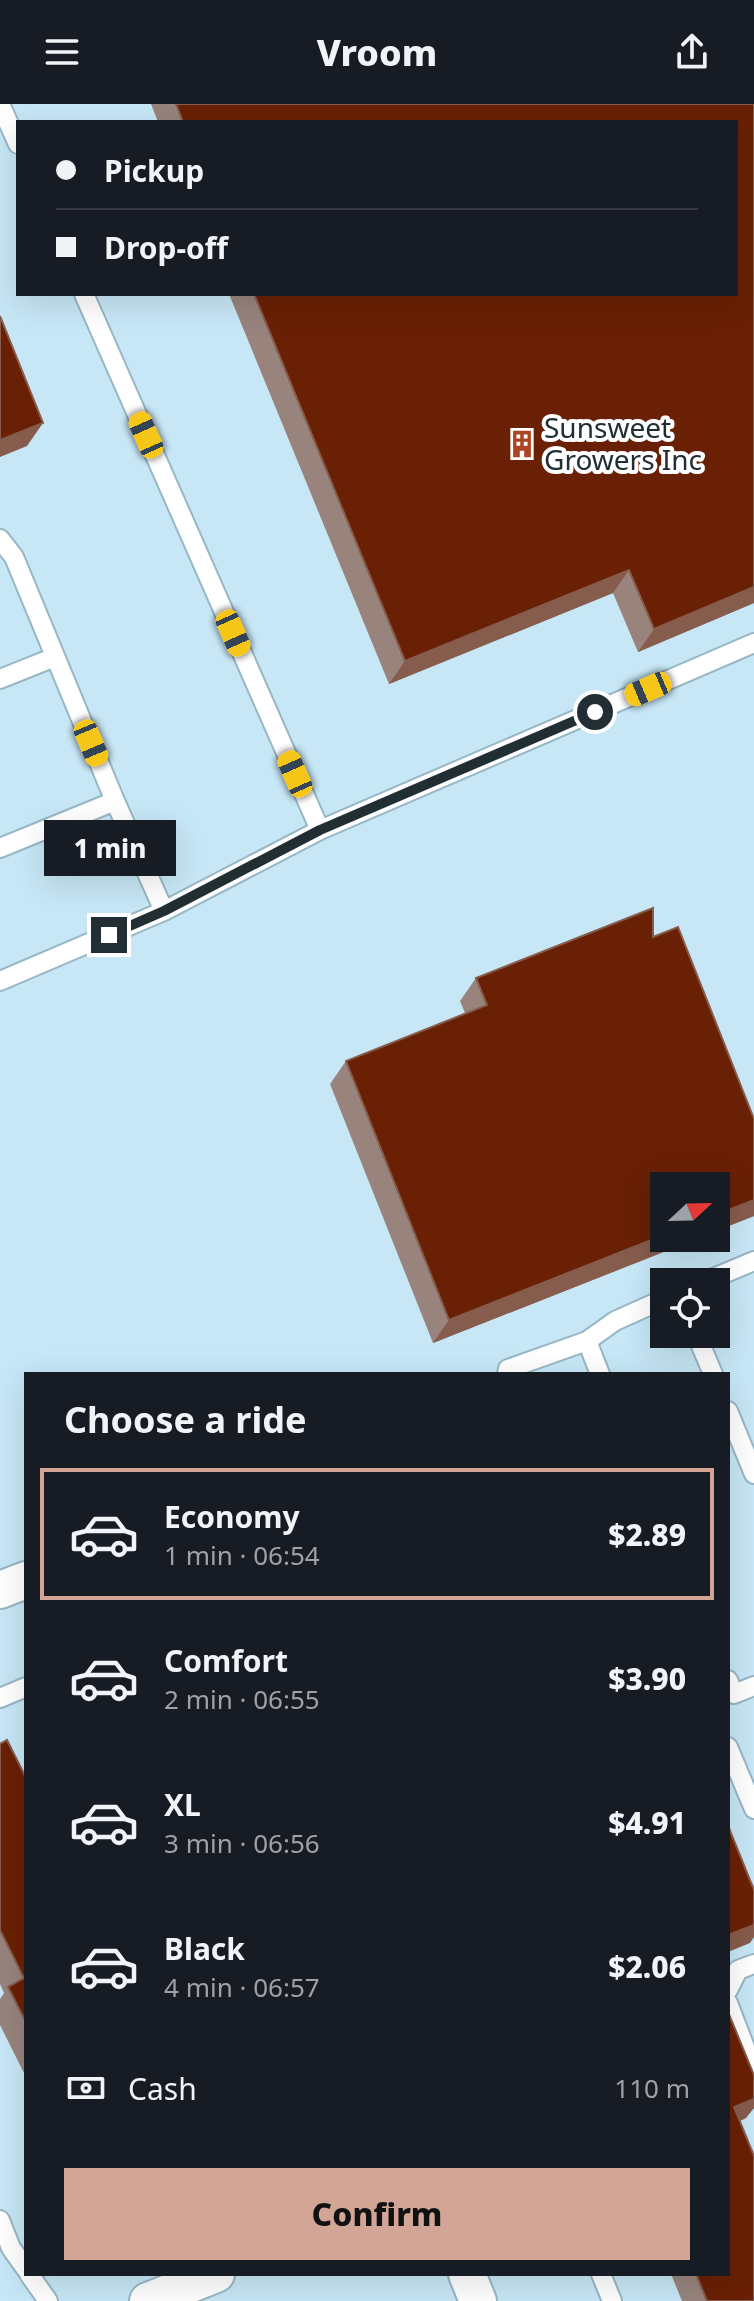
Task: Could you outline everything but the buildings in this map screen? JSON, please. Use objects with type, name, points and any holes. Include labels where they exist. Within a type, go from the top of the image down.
[{"type":"street","points":[[0,1590],[24,1581]]},
{"type":"street","points":[[148,2301],[211,2276]]},
{"type":"street","points":[[468,2276],[478,2301]]},
{"type":"lane","points":[[0,104],[16,140]]},
{"type":"lane","points":[[85,296],[320,830]]},
{"type":"lane","points":[[0,539],[14,557],[164,911]]},
{"type":"lane","points":[[0,981],[164,911],[320,830],[754,643]]},
{"type":"lane","points":[[0,679],[55,657]]},
{"type":"lane","points":[[0,848],[115,801]]},
{"type":"lane","points":[[730,1271],[754,1261]]},
{"type":"lane","points":[[507,1372],[508,1369],[587,1341],[615,1321],[650,1305]]},
{"type":"lane","points":[[587,1341],[599,1372]]},
{"type":"lane","points":[[702,1348],[712,1372]]},
{"type":"lane","points":[[730,1416],[754,1474]]},
{"type":"lane","points":[[730,1690],[754,1686]]},
{"type":"lane","points":[[0,1698],[24,1688]]},
{"type":"lane","points":[[730,1752],[754,1809]]},
{"type":"lane","points":[[730,1986],[738,1970],[754,1964]]},
{"type":"lane","points":[[730,2008],[754,2071]]},
{"type":"lane","points":[[0,2220],[11,2248],[24,2266]]},
{"type":"lane","points":[[31,2276],[48,2301]]},
{"type":"lane","points":[[602,2276],[612,2301]]},
{"type":"place","name":"Sunsweet Growers Inc","points":[[522,444]]},
{"type":"route","points":[[109,935],[164,911],[320,830],[595,712]]}]
